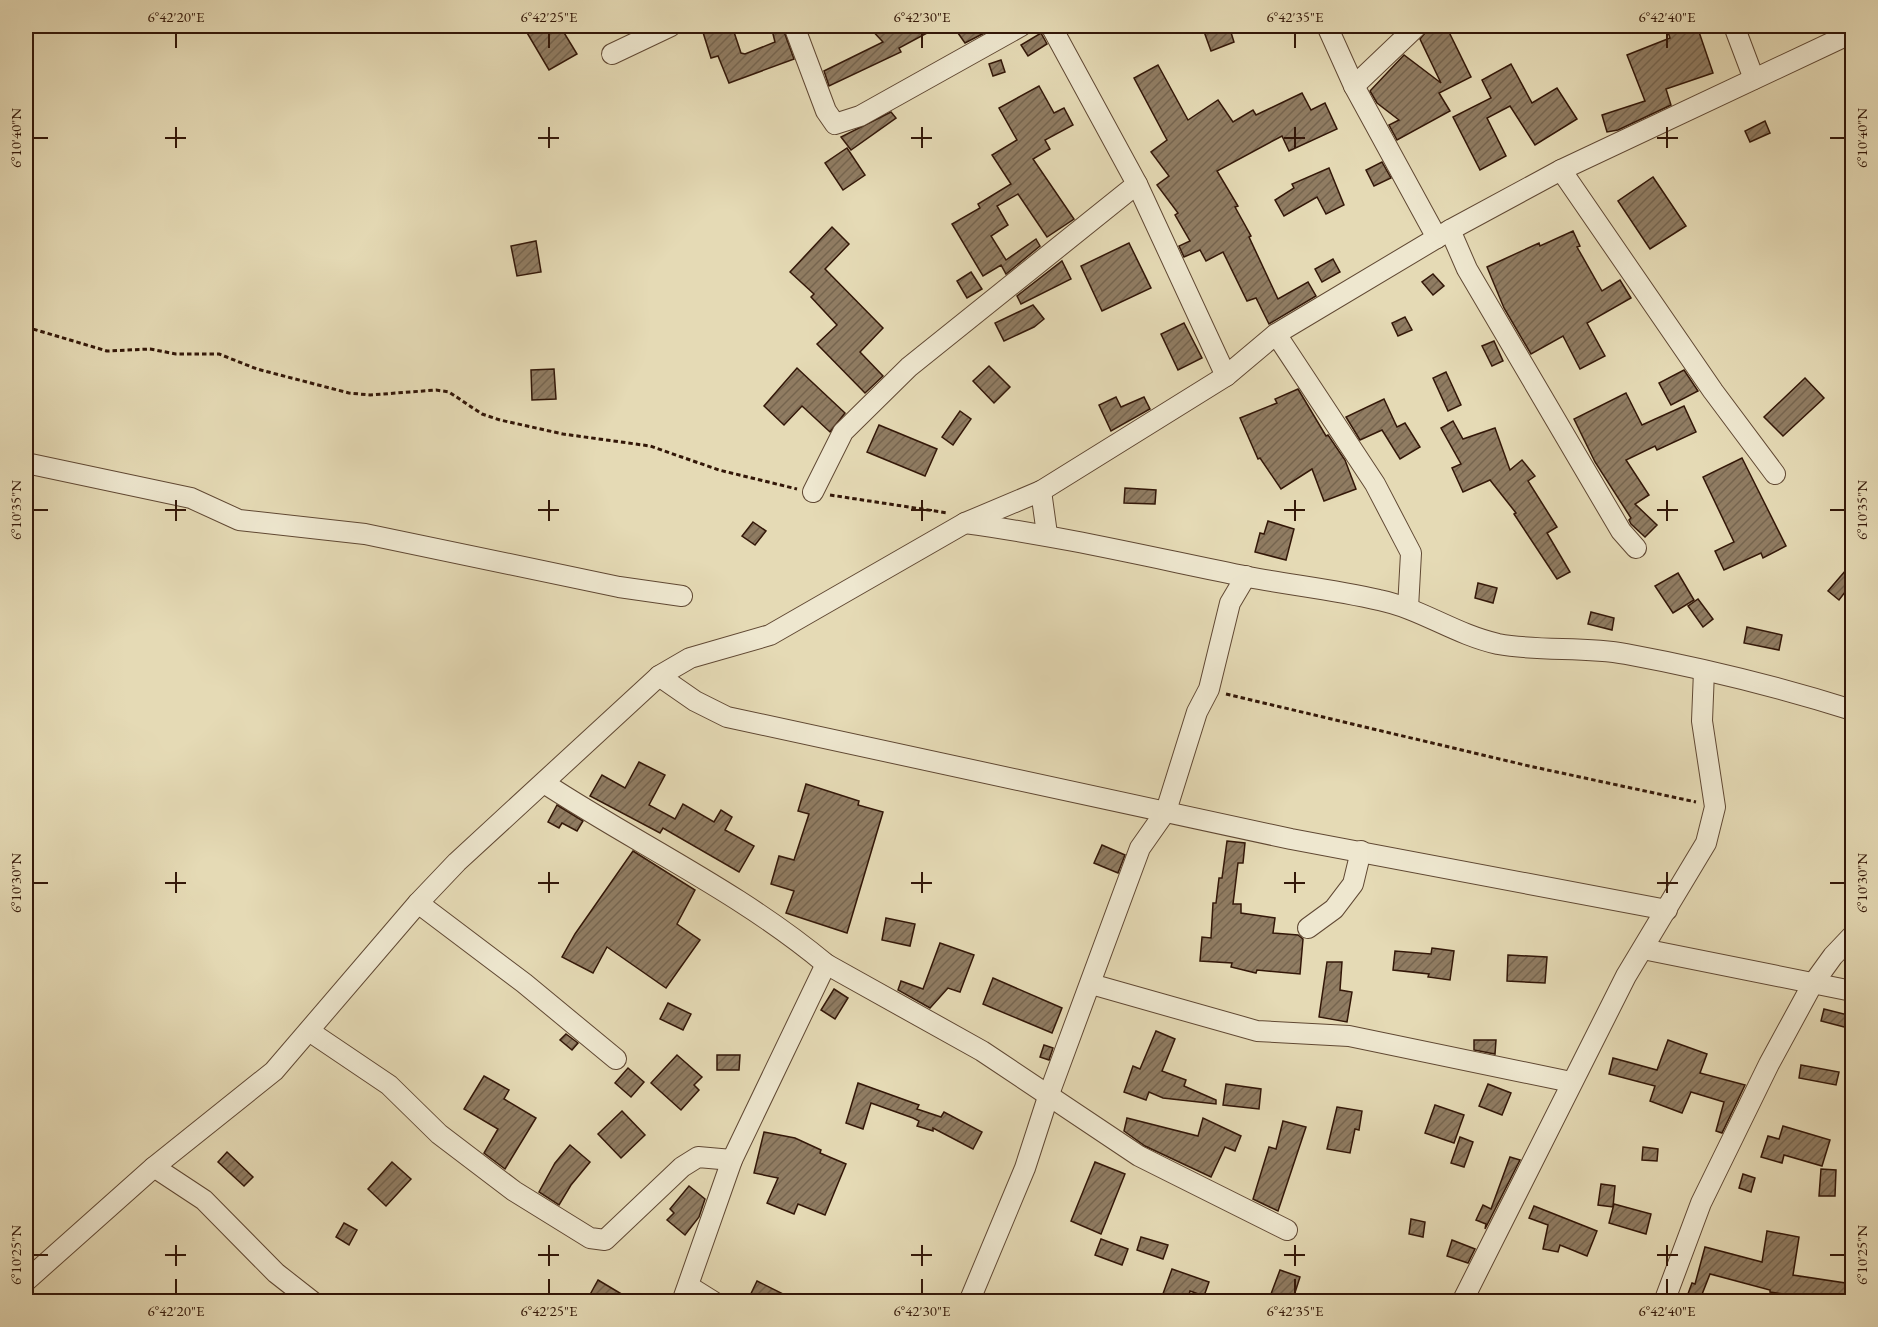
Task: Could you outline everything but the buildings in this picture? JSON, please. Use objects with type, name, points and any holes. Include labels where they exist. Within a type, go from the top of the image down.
[{"type":"street","points":[[612,54],[671,26]]},
{"type":"street","points":[[794,26],[826,111],[835,124],[860,116],[1021,26]]},
{"type":"street","points":[[1051,26],[1137,184],[1226,376]]},
{"type":"street","points":[[1327,26],[1354,86],[1467,269],[1621,531],[1636,549]]},
{"type":"street","points":[[1354,86],[1417,26]]},
{"type":"street","points":[[1734,26],[1754,79]]},
{"type":"street","points":[[26,1281],[154,1167],[274,1071],[418,903],[457,862],[659,676],[690,658],[770,635],[965,523],[1041,491],[1226,376],[1276,334],[1444,234],[1561,170],[1852,33]]},
{"type":"street","points":[[1561,170],[1713,391],[1775,474]]},
{"type":"street","points":[[813,492],[843,432],[909,367],[1137,184]]},
{"type":"street","points":[[1276,334],[1375,484],[1411,553],[1408,608]]},
{"type":"street","points":[[26,463],[191,498],[239,520],[365,534],[619,587],[682,596]]},
{"type":"street","points":[[1041,491],[1047,534]]},
{"type":"street","points":[[965,523],[1047,534],[1246,576],[1379,600],[1408,608],[1467,636],[1501,644],[1625,654],[1797,692],[1852,710]]},
{"type":"street","points":[[969,1302],[1025,1168],[1049,1094],[1140,848],[1166,811],[1197,712],[1209,689],[1230,603],[1246,576]]},
{"type":"street","points":[[1462,1302],[1626,976],[1706,843],[1715,807],[1702,721],[1704,671]]},
{"type":"street","points":[[659,676],[695,701],[727,717],[1166,811],[1667,910]]},
{"type":"street","points":[[544,783],[694,873],[803,945],[826,964],[982,1051],[1139,1156],[1287,1230]]},
{"type":"street","points":[[1308,928],[1334,909],[1353,884],[1361,851]]},
{"type":"street","points":[[418,903],[524,982],[616,1059]]},
{"type":"street","points":[[1664,1302],[1701,1203],[1769,1064],[1812,985],[1833,956],[1852,936]]},
{"type":"street","points":[[1643,949],[1812,985],[1852,991]]},
{"type":"street","points":[[714,1302],[686,1294],[732,1160],[826,964]]},
{"type":"street","points":[[1091,984],[1257,1031],[1349,1036],[1571,1082]]},
{"type":"street","points":[[309,1031],[388,1085],[439,1134],[514,1191],[590,1238],[605,1240],[674,1174],[698,1157],[732,1160]]},
{"type":"street","points":[[154,1167],[204,1200],[276,1273],[313,1302]]},
{"type":"path","points":[[26,327],[107,351],[150,350],[176,354],[219,354],[257,369],[349,393],[370,395],[436,390],[449,392],[482,414],[501,420],[563,434],[650,446],[719,470],[813,492],[945,512],[965,523]]},
{"type":"path","points":[[1209,689],[1529,766],[1648,790],[1715,807]]}]
